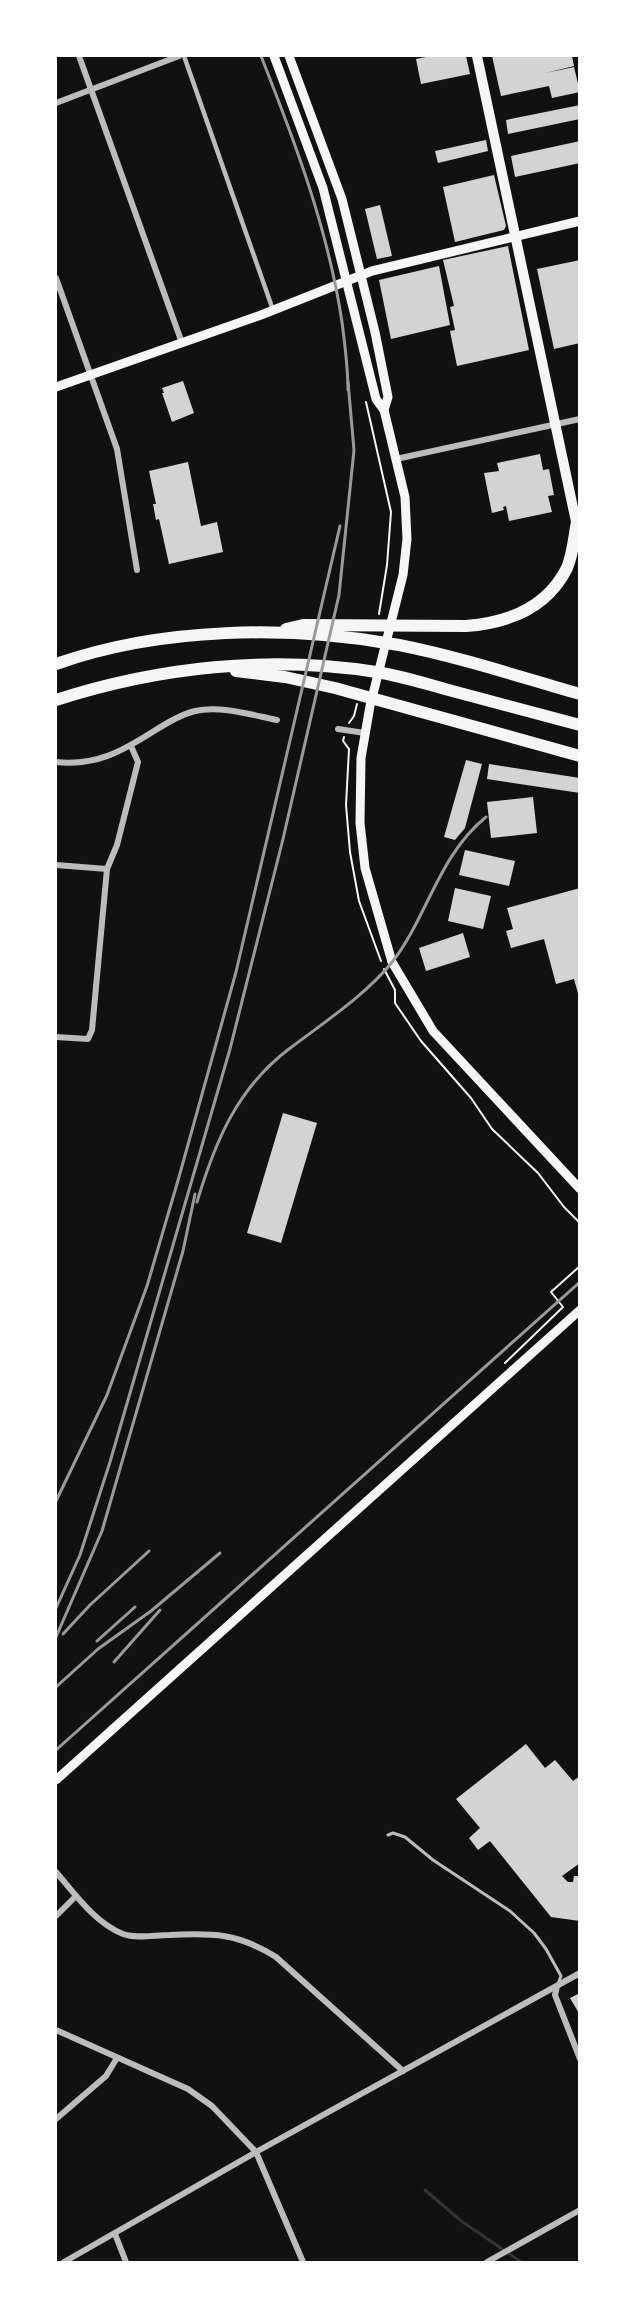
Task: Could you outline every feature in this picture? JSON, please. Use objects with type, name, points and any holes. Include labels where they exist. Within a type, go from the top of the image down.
[{"type":"highway","points":[[274,632],[303,625],[486,625],[517,616],[531,608],[552,589],[567,567],[577,522]]},
{"type":"highway","points":[[56,664],[102,651],[174,638],[274,632],[349,637],[430,652],[579,694]]},
{"type":"highway","points":[[256,670],[291,664],[333,666],[378,672],[579,724]]},
{"type":"highway","points":[[56,700],[116,682],[211,668],[256,670],[335,688],[579,756]]},
{"type":"main road","points":[[274,56],[323,188],[376,399],[384,410],[406,505],[406,551],[403,575],[365,733],[359,787],[365,868],[396,972],[433,1031],[579,1188]]},
{"type":"main road","points":[[289,56],[336,181],[361,276],[388,397],[384,410]]},
{"type":"main road","points":[[477,56],[579,536]]},
{"type":"main road","points":[[56,387],[273,310],[379,269],[579,221]]},
{"type":"main road","points":[[56,1780],[579,1310]]},
{"type":"street","points":[[79,56],[182,343]]},
{"type":"street","points":[[56,103],[178,56]]},
{"type":"street","points":[[184,56],[273,310]]},
{"type":"street","points":[[56,278],[117,449],[137,570]]},
{"type":"street","points":[[396,459],[579,418]]},
{"type":"street","points":[[56,762],[89,762],[119,753],[171,721],[196,711],[222,710],[277,720]]},
{"type":"street","points":[[341,729],[365,733]]},
{"type":"street","points":[[56,1037],[88,1039],[92,1030],[107,869],[117,845],[138,762],[131,746]]},
{"type":"street","points":[[56,865],[107,869]]},
{"type":"street","points":[[56,1872],[76,1896],[106,1924],[125,1935],[220,1934],[258,1945],[285,1965],[403,2071]]},
{"type":"street","points":[[56,1916],[76,1896]]},
{"type":"street","points":[[64,2262],[256,2152],[579,1973]]},
{"type":"street","points":[[557,1986],[555,1995],[579,2059]]},
{"type":"street","points":[[56,2030],[188,2089],[212,2106],[256,2152],[303,2262]]},
{"type":"street","points":[[56,2119],[106,2076],[117,2058]]},
{"type":"street","points":[[487,2262],[579,2210]]},
{"type":"street","points":[[115,2234],[126,2262]]},
{"type":"lane","points":[[388,1835],[393,1833],[405,1837],[433,1860],[510,1911],[534,1933],[546,1949],[561,1976],[557,1986]]},
{"type":"path","points":[[365,396],[391,512],[382,602],[378,616]]},
{"type":"path","points":[[359,696],[354,716],[341,729],[343,741],[349,749],[346,805],[350,852],[359,901],[371,939],[395,990],[395,1003],[421,1041],[471,1098],[492,1129],[538,1173],[579,1223]]},
{"type":"path","points":[[501,1367],[563,1307],[551,1292],[579,1266]]},
{"type":"building","points":[[431,56],[466,56],[470,74],[421,84],[416,59]]},
{"type":"building","points":[[492,56],[572,56],[574,66],[546,73],[574,67],[580,92],[552,98],[549,86],[501,96]]},
{"type":"building","points":[[580,105],[580,119],[508,134],[506,120]]},
{"type":"building","points":[[486,140],[488,151],[438,163],[435,151]]},
{"type":"building","points":[[580,141],[580,163],[515,177],[511,156]]},
{"type":"building","points":[[494,175],[506,226],[504,230],[455,242],[443,187]]},
{"type":"building","points":[[380,205],[392,256],[377,259],[365,209]]},
{"type":"building","points":[[508,246],[529,350],[457,366],[450,331],[455,330],[450,307],[454,306],[443,260]]},
{"type":"building","points":[[580,260],[580,343],[554,349],[537,269]]},
{"type":"building","points":[[439,266],[450,325],[391,339],[379,280]]},
{"type":"building","points":[[183,381],[194,413],[172,422],[162,388]]},
{"type":"building","points":[[540,454],[543,470],[549,469],[554,495],[548,496],[552,512],[509,521],[506,506],[503,507],[504,510],[492,513],[484,473],[499,471],[497,463]]},
{"type":"building","points":[[188,462],[201,526],[217,522],[223,552],[169,564],[159,519],[156,520],[153,504],[156,504],[149,471]]},
{"type":"building","points":[[466,760],[482,764],[465,828],[455,840],[444,837]]},
{"type":"building","points":[[489,764],[580,778],[580,793],[487,779]]},
{"type":"building","points":[[533,797],[537,833],[491,838],[487,802]]},
{"type":"building","points":[[465,850],[515,861],[509,886],[459,875]]},
{"type":"building","points":[[455,888],[491,896],[483,929],[448,921]]},
{"type":"building","points":[[580,888],[579,997],[574,979],[556,984],[544,939],[511,948],[506,931],[513,929],[507,908]]},
{"type":"building","points":[[463,933],[470,957],[426,971],[419,948]]},
{"type":"building","points":[[283,1113],[317,1123],[281,1243],[247,1233]]},
{"type":"building","points":[[526,1744],[545,1768],[555,1760],[573,1781],[580,1776],[580,1863],[562,1876],[568,1882],[573,1882],[574,1876],[580,1876],[580,1921],[551,1917],[490,1841],[478,1850],[469,1838],[480,1828],[456,1799]]},
{"type":"building","points":[[580,1993],[580,2015],[570,1998]]},
{"type":"waterway","points":[[425,2190],[460,2220],[521,2262]]},
{"type":"railway","points":[[261,56],[298,153],[328,253],[342,322],[348,390]]},
{"type":"railway","points":[[56,1608],[80,1555],[110,1462],[230,1049],[283,839],[339,595],[354,450],[348,382]]},
{"type":"railway","points":[[56,1501],[107,1395],[147,1286],[179,1177],[236,972],[340,526]]},
{"type":"railway","points":[[197,1202],[220,1138],[230,1118],[255,1081],[289,1049],[357,997],[393,961],[416,924],[445,867],[470,832],[486,817]]},
{"type":"railway","points":[[56,1637],[102,1531],[183,1251],[195,1194]]},
{"type":"railway","points":[[56,1750],[580,1282]]},
{"type":"railway","points":[[63,1634],[90,1605],[149,1551]]},
{"type":"railway","points":[[56,1687],[98,1649],[151,1611],[220,1553]]},
{"type":"railway","points":[[97,1641],[135,1607]]},
{"type":"railway","points":[[114,1662],[160,1610]]}]
